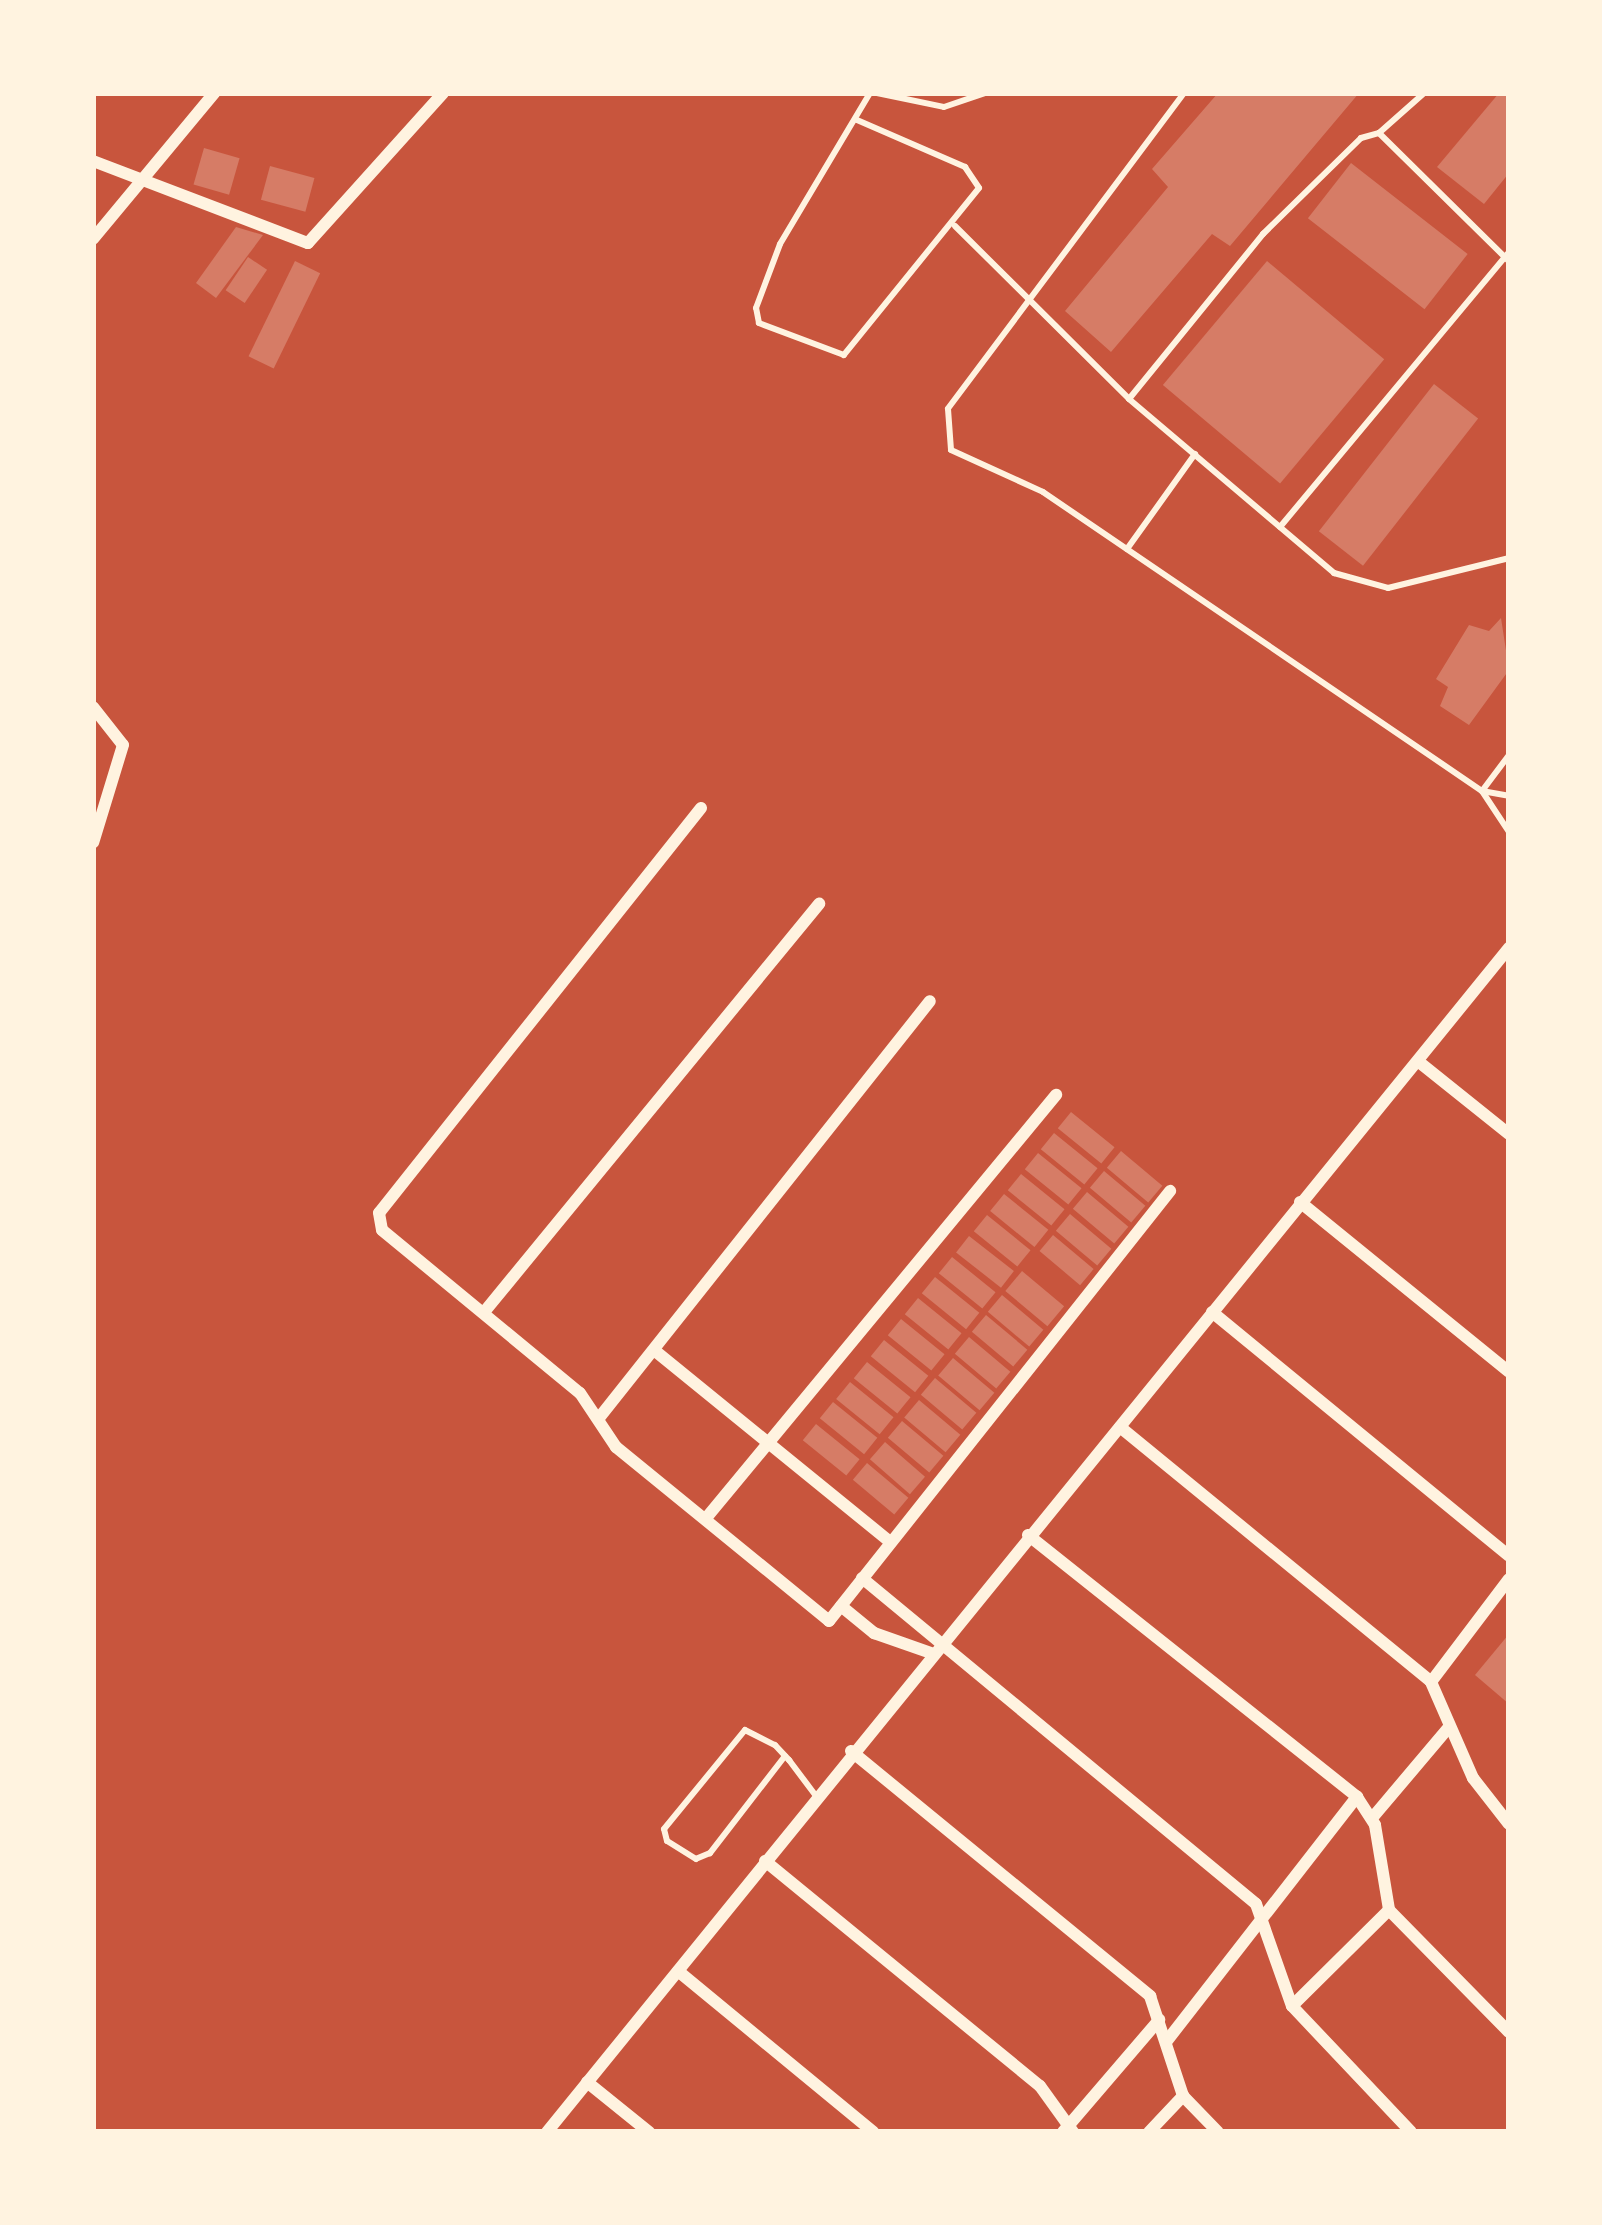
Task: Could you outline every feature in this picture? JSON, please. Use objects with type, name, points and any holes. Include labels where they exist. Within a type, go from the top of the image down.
[{"type":"street","points":[[93,238],[142,188],[214,93]]},
{"type":"street","points":[[93,161],[142,188],[316,240],[443,93]]},
{"type":"street","points":[[93,707],[123,745],[93,843]]},
{"type":"street","points":[[701,808],[382,1205],[382,1230],[485,1311],[599,1418],[616,1447],[829,1621],[1170,1191]]},
{"type":"street","points":[[485,1311],[819,904]]},
{"type":"street","points":[[548,2132],[851,1751],[1509,949]]},
{"type":"street","points":[[599,1418],[930,1000]]},
{"type":"street","points":[[1419,1062],[1509,1134]]},
{"type":"street","points":[[706,1517],[1056,1095]]},
{"type":"street","points":[[1300,1202],[1509,1372]]},
{"type":"street","points":[[1212,1312],[1509,1556]]},
{"type":"street","points":[[654,1350],[889,1540]]},
{"type":"street","points":[[1120,1427],[1431,1682],[1449,1727],[1509,1824]]},
{"type":"street","points":[[1028,1535],[1357,1797],[1373,1817],[1389,1910],[1509,2032]]},
{"type":"street","points":[[862,1578],[934,1649],[1265,1920],[1292,2006],[1412,2132]]},
{"type":"street","points":[[1431,1682],[1509,1579]]},
{"type":"street","points":[[841,1606],[874,1634],[934,1649]]},
{"type":"street","points":[[1373,1817],[1449,1727]]},
{"type":"street","points":[[851,1751],[1134,1980],[1159,2020],[1183,2096],[1218,2132]]},
{"type":"street","points":[[1166,2042],[1357,1797]]},
{"type":"street","points":[[764,1861],[1069,2128],[1159,2020]]},
{"type":"street","points":[[1292,2006],[1389,1910]]},
{"type":"street","points":[[678,1971],[873,2132]]},
{"type":"street","points":[[587,2082],[649,2132]]},
{"type":"street","points":[[1149,2132],[1183,2096]]},
{"type":"lane","points":[[857,120],[978,178],[954,225],[844,355],[759,323],[780,244],[857,120],[874,93],[944,107],[985,93]]},
{"type":"lane","points":[[1184,93],[948,409],[944,434],[951,450],[1043,492],[1482,791],[1509,832]]},
{"type":"lane","points":[[1130,399],[1262,234],[1341,150],[1378,134],[1424,93]]},
{"type":"lane","points":[[1280,527],[1508,257],[1378,134]]},
{"type":"lane","points":[[954,225],[1130,399],[1280,527],[1365,586],[1509,558]]},
{"type":"lane","points":[[1127,549],[1195,454]]},
{"type":"lane","points":[[1482,791],[1509,755]]},
{"type":"lane","points":[[1482,791],[1509,796]]},
{"type":"lane","points":[[784,1756],[710,1852],[696,1859],[667,1841],[664,1829],[738,1734],[757,1730],[784,1756],[816,1796]]},
{"type":"building","points":[[1218,93],[1359,93],[1230,246],[1212,234],[1111,352],[1065,311],[1168,187],[1152,169]]},
{"type":"building","points":[[1499,93],[1509,93],[1509,173],[1484,204],[1437,167]]},
{"type":"building","points":[[204,148],[240,158],[229,195],[194,185]]},
{"type":"building","points":[[1351,163],[1468,254],[1425,309],[1308,218]]},
{"type":"building","points":[[270,166],[314,178],[305,212],[261,200]]},
{"type":"building","points":[[236,227],[263,235],[216,298],[196,283]]},
{"type":"building","points":[[248,257],[267,270],[245,303],[226,290]]},
{"type":"building","points":[[295,261],[320,273],[274,369],[249,356]]},
{"type":"building","points":[[1267,261],[1384,359],[1280,483],[1163,385]]},
{"type":"building","points":[[1434,384],[1478,418],[1363,566],[1319,531]]},
{"type":"building","points":[[1501,618],[1509,670],[1469,725],[1440,706],[1448,687],[1436,679],[1469,625],[1489,631]]},
{"type":"building","points":[[1071,1112],[1115,1147],[1101,1164],[1058,1128]]},
{"type":"building","points":[[1054,1133],[1098,1168],[1084,1185],[1041,1149]]},
{"type":"building","points":[[1121,1151],[1162,1186],[1148,1203],[1107,1168]]},
{"type":"building","points":[[1038,1153],[1082,1188],[1068,1205],[1025,1169]]},
{"type":"building","points":[[1104,1171],[1145,1206],[1131,1223],[1090,1188]]},
{"type":"building","points":[[1021,1174],[1065,1209],[1051,1226],[1008,1190]]},
{"type":"building","points":[[1087,1192],[1128,1227],[1114,1244],[1073,1209]]},
{"type":"building","points":[[1004,1194],[1048,1230],[1034,1247],[990,1211]]},
{"type":"building","points":[[1070,1214],[1111,1249],[1097,1266],[1056,1231]]},
{"type":"building","points":[[987,1215],[1031,1250],[1017,1267],[974,1231]]},
{"type":"building","points":[[1053,1235],[1094,1269],[1080,1285],[1040,1251]]},
{"type":"building","points":[[969,1236],[1014,1271],[1001,1288],[956,1253]]},
{"type":"building","points":[[952,1257],[996,1292],[982,1309],[939,1273]]},
{"type":"building","points":[[1022,1271],[1064,1306],[1047,1326],[1005,1291]]},
{"type":"building","points":[[935,1277],[979,1313],[966,1329],[922,1293]]},
{"type":"building","points":[[1002,1295],[1043,1330],[1029,1347],[988,1312]]},
{"type":"building","points":[[918,1298],[962,1333],[948,1350],[905,1314]]},
{"type":"building","points":[[986,1315],[1027,1350],[1013,1367],[972,1332]]},
{"type":"building","points":[[901,1319],[945,1354],[931,1371],[888,1335]]},
{"type":"building","points":[[969,1337],[1010,1372],[996,1389],[955,1354]]},
{"type":"building","points":[[884,1340],[928,1376],[915,1392],[871,1356]]},
{"type":"building","points":[[953,1358],[994,1393],[980,1410],[938,1376]]},
{"type":"building","points":[[867,1362],[911,1397],[897,1414],[854,1378]]},
{"type":"building","points":[[935,1378],[976,1413],[962,1430],[921,1395]]},
{"type":"building","points":[[850,1382],[894,1417],[880,1434],[836,1399]]},
{"type":"building","points":[[919,1400],[960,1435],[946,1452],[904,1418]]},
{"type":"building","points":[[833,1402],[877,1438],[864,1454],[820,1418]]},
{"type":"building","points":[[902,1421],[943,1456],[929,1473],[888,1438]]},
{"type":"building","points":[[816,1424],[860,1459],[846,1476],[803,1440]]},
{"type":"building","points":[[885,1442],[925,1477],[910,1494],[870,1459]]},
{"type":"building","points":[[867,1463],[908,1498],[894,1515],[853,1480]]},
{"type":"building","points":[[1509,1634],[1509,1704],[1475,1675]]}]
